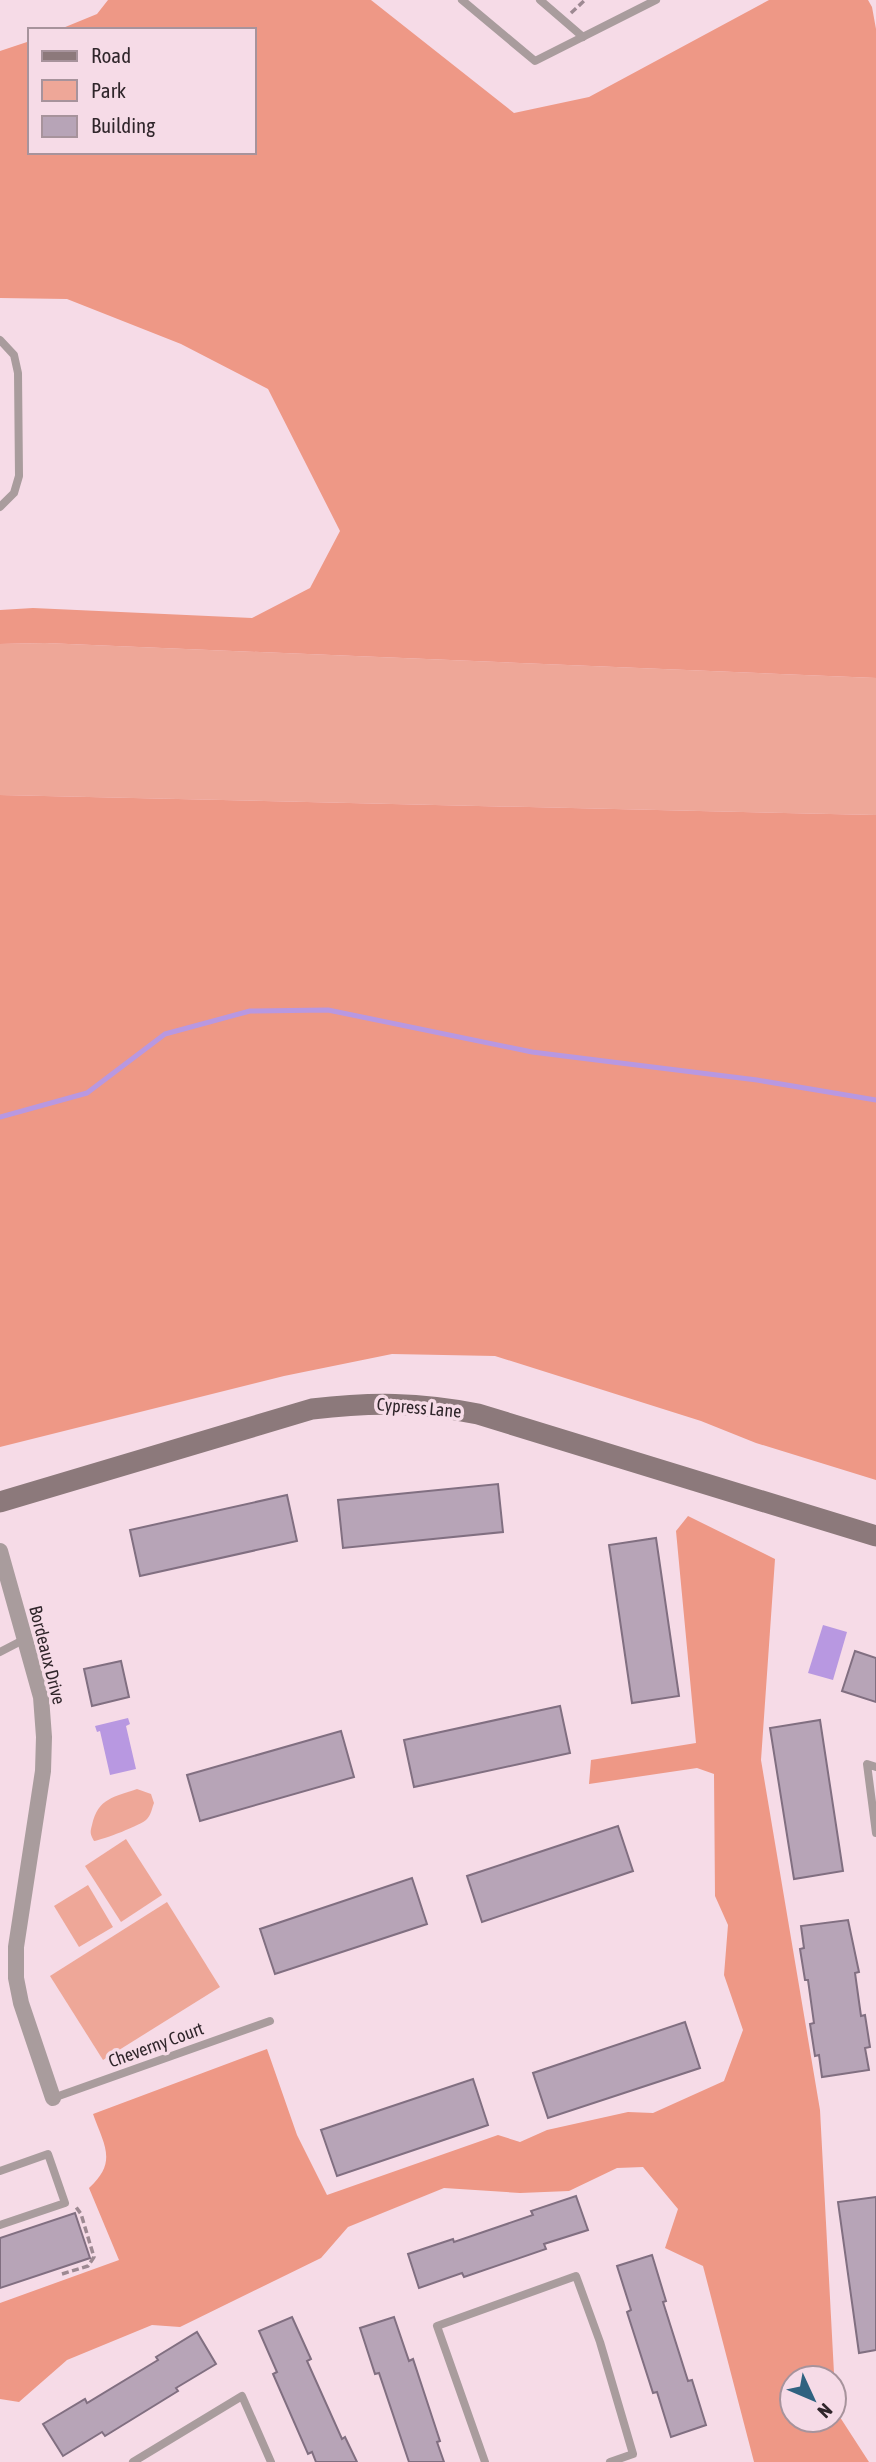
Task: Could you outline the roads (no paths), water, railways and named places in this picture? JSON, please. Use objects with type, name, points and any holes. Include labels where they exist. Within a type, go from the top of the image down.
[{"type":"street","name":"Cypress Lane","points":[[0,1502],[312,1409],[358,1403],[399,1403],[439,1406],[478,1414],[876,1536]]},
{"type":"street","name":"Bordeaux Drive","points":[[0,1551],[41,1697],[43,1771],[16,1947],[16,1978],[21,2003],[54,2098]]},
{"type":"lane","points":[[462,0],[535,61],[656,0]]},
{"type":"lane","points":[[540,0],[583,37]]},
{"type":"lane","points":[[0,340],[14,355],[18,373],[19,476],[14,493],[0,507]]},
{"type":"lane","points":[[0,1652],[25,1639]]},
{"type":"lane","points":[[876,1767],[867,1764],[876,1833]]},
{"type":"lane","name":"Cheverny Court","points":[[54,2098],[270,2021]]},
{"type":"lane","points":[[0,2171],[48,2154],[65,2203],[0,2225]]},
{"type":"lane","points":[[485,2462],[437,2326],[576,2276],[600,2342],[633,2454],[610,2462]]},
{"type":"lane","points":[[133,2462],[242,2396],[271,2462]]},
{"type":"waterway","points":[[0,1117],[87,1093],[165,1034],[250,1011],[328,1010],[532,1052],[757,1080],[876,1100]]}]
